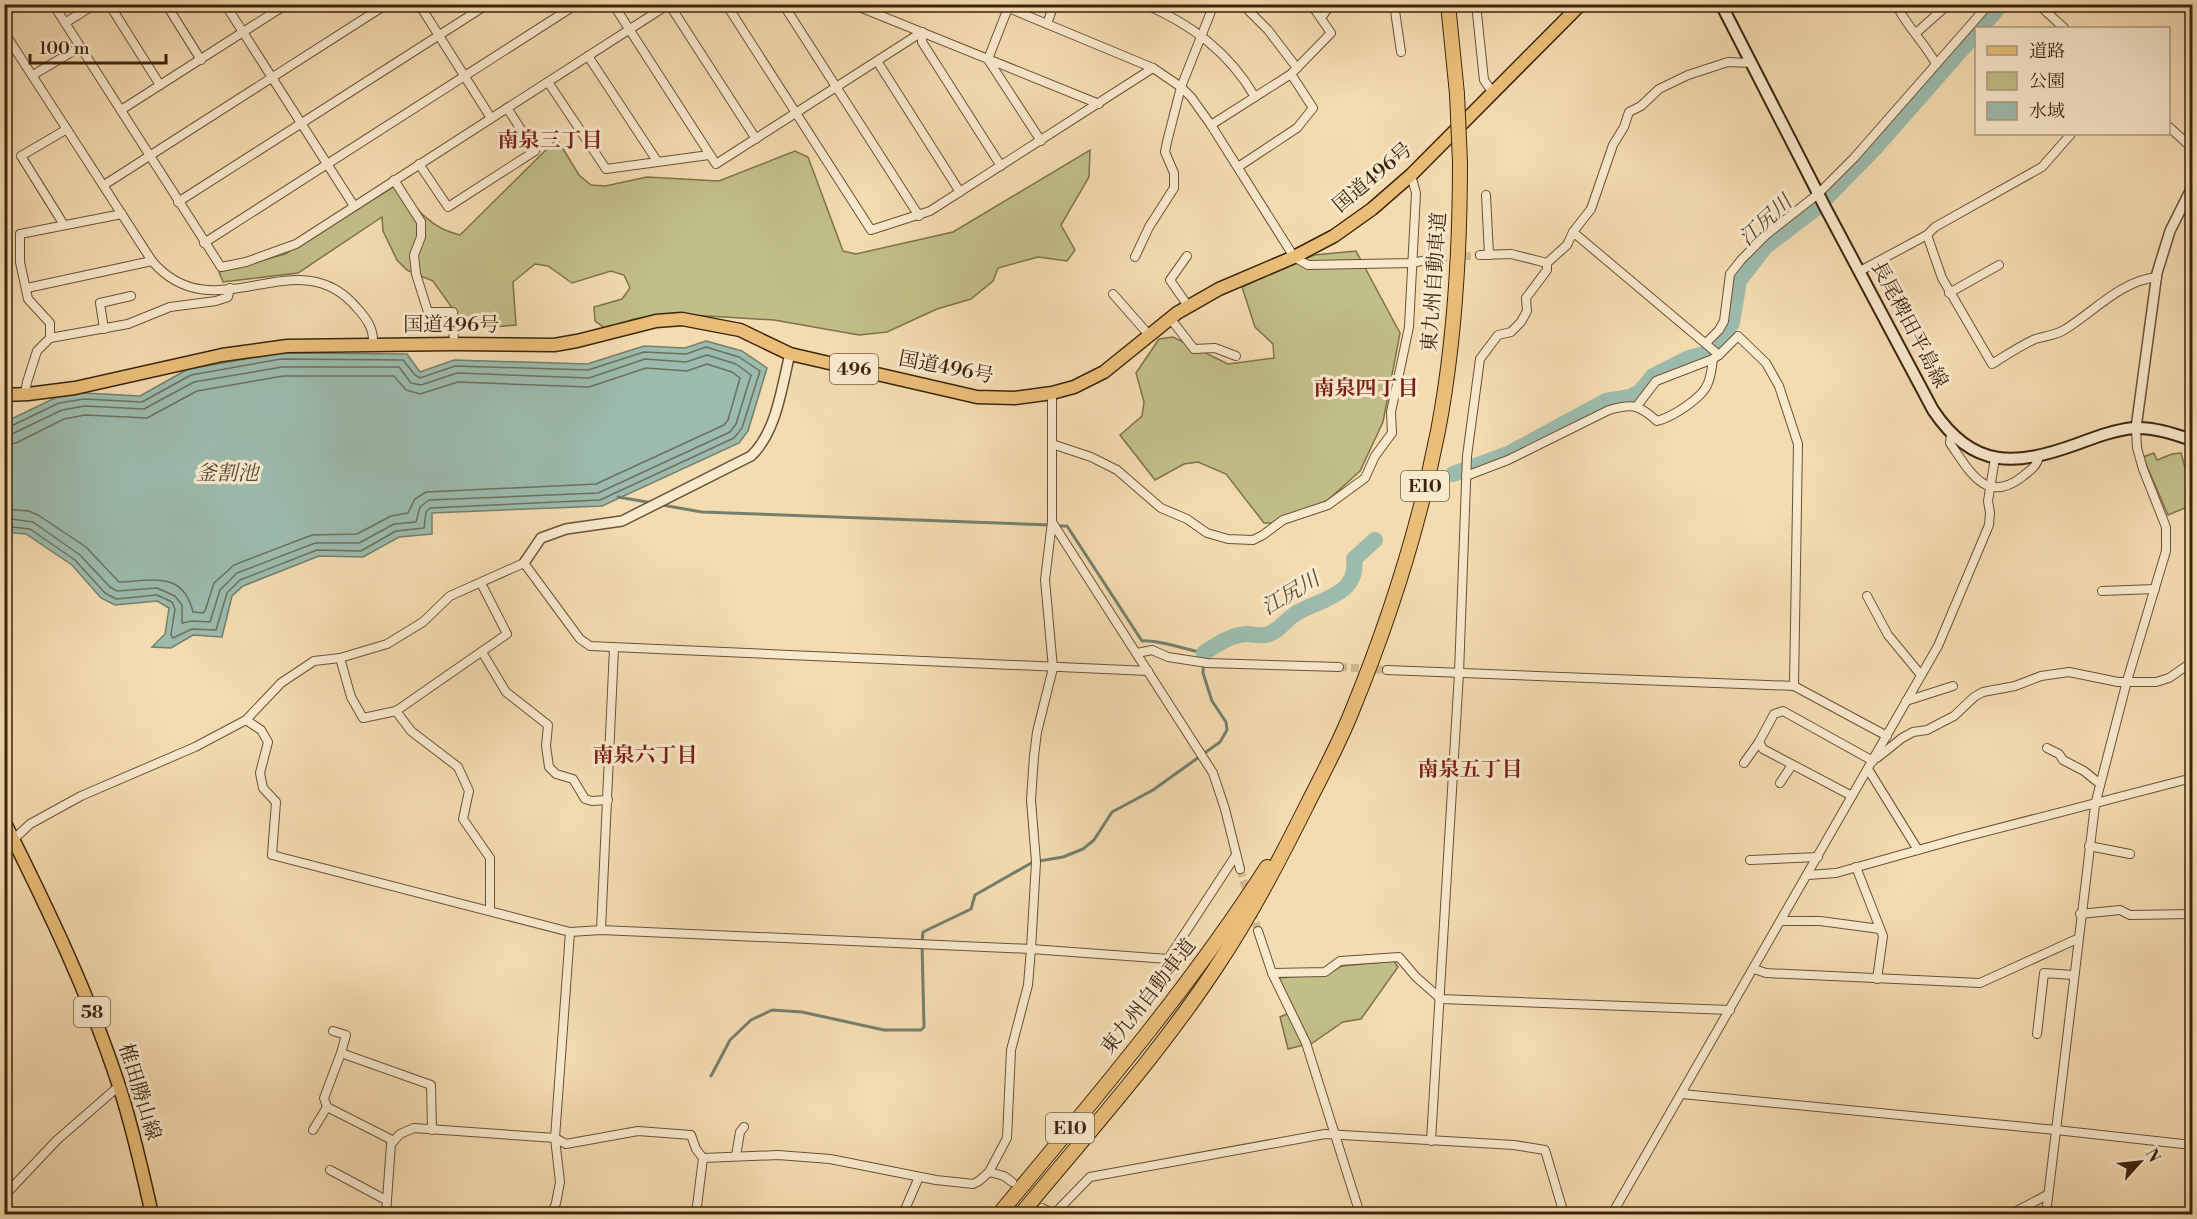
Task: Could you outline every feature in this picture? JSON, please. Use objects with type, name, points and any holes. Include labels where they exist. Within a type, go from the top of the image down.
[{"type":"highway","name":"東九州自動車道","points":[[1021,1215],[1154,1052],[1216,968],[1261,894],[1314,792],[1351,714],[1380,639],[1410,547],[1430,465],[1442,407],[1454,316],[1460,162],[1457,94],[1448,4]]},
{"type":"highway","name":"東九州自動車道","points":[[999,1215],[1141,1041],[1189,978],[1252,890],[1314,792]]},
{"type":"main road","name":"国道496号","points":[[4,395],[75,388],[222,355],[287,346],[554,345],[656,321],[682,319],[740,330],[790,354],[977,397],[1015,398],[1052,393],[1074,387],[1104,372],[1188,306],[1219,289],[1294,257],[1334,236],[1372,209],[1411,175],[1581,4]]},
{"type":"main road","name":"長尾稗田平島線","points":[[1721,4],[1818,194],[1933,410],[1951,434],[1973,451],[2008,460],[2039,456],[2106,433],[2136,428],[2163,431],[2193,440]]},
{"type":"main road","name":"椎田勝山線","points":[[4,821],[73,965],[119,1086],[134,1134],[152,1215]]},
{"type":"street","points":[[53,4],[221,267],[246,262],[296,244],[669,4],[756,139]]},
{"type":"street","points":[[65,23],[95,4]]},
{"type":"street","points":[[109,4],[160,85]]},
{"type":"street","points":[[166,4],[201,60]]},
{"type":"street","points":[[225,4],[354,206]]},
{"type":"street","points":[[104,185],[387,4]]},
{"type":"street","points":[[419,4],[491,118]]},
{"type":"street","points":[[178,202],[488,4]]},
{"type":"street","points":[[204,243],[577,4]]},
{"type":"street","points":[[613,4],[716,164],[922,32]]},
{"type":"street","points":[[726,4],[871,230],[930,211],[1153,68]]},
{"type":"street","points":[[783,4],[919,216]]},
{"type":"street","points":[[852,4],[1099,104]]},
{"type":"street","points":[[1047,24],[1054,4]]},
{"type":"street","points":[[1144,4],[1156,7],[1202,35],[1233,64],[1255,97]]},
{"type":"street","points":[[1135,257],[1149,227],[1174,188],[1174,173],[1165,152],[1181,87],[1214,4]]},
{"type":"street","points":[[1238,167],[1298,128],[1313,108],[1294,71],[1268,30],[1242,4]]},
{"type":"street","points":[[1211,125],[1294,71],[1331,33],[1311,4]]},
{"type":"street","points":[[1321,18],[1331,4]]},
{"type":"street","points":[[1394,4],[1401,51]]},
{"type":"street","points":[[1476,4],[1484,80],[1493,93]]},
{"type":"street","points":[[1896,4],[1902,17],[1916,33],[1936,64]]},
{"type":"street","points":[[1706,343],[1719,330],[1724,321],[1730,274],[1741,260],[1767,234],[1818,194],[1854,158],[1989,4]]},
{"type":"street","points":[[2038,4],[2063,27]]},
{"type":"street","points":[[121,110],[286,5]]},
{"type":"street","points":[[1041,141],[988,59],[1004,6],[1153,68],[1181,87],[1211,125],[1294,257],[1308,265],[1412,263],[1427,260]]},
{"type":"street","points":[[1916,33],[1943,9]]},
{"type":"street","points":[[4,32],[152,261],[169,278],[188,287],[206,291],[304,279],[333,286],[347,296],[371,327],[373,344]]},
{"type":"street","points":[[922,32],[922,42],[1001,166]]},
{"type":"street","points":[[33,75],[80,47]]},
{"type":"street","points":[[588,56],[657,161]]},
{"type":"street","points":[[877,62],[960,192]]},
{"type":"street","points":[[1431,1141],[1459,673],[1467,456],[1480,359],[1498,335],[1511,332],[1521,322],[1527,311],[1526,298],[1547,270],[1547,263],[1567,245],[1573,232],[1591,209],[1613,145],[1624,127],[1629,112],[1641,106],[1659,89],[1688,75],[1728,62],[1751,63]]},
{"type":"street","points":[[548,82],[606,169],[709,155]]},
{"type":"street","points":[[419,164],[448,207],[535,152],[507,108]]},
{"type":"street","points":[[2170,127],[2193,148]]},
{"type":"street","points":[[64,225],[21,156],[67,129]]},
{"type":"street","points":[[1860,271],[2042,167],[2070,135]]},
{"type":"street","points":[[1052,444],[1090,457],[1117,470],[1161,508],[1187,519],[1207,533],[1228,539],[1253,540],[1283,520],[1328,505],[1365,478],[1375,456],[1392,433],[1391,412],[1409,327],[1416,193],[1411,175]]},
{"type":"street","points":[[394,180],[421,222],[421,237],[414,255],[428,312],[453,312],[454,344]]},
{"type":"street","points":[[2046,1215],[2077,939],[2095,805],[2127,681],[2166,551],[2166,527],[2143,469],[2137,448],[2136,428],[2157,277],[2169,231],[2193,187]]},
{"type":"street","points":[[1486,195],[1490,255]]},
{"type":"street","points":[[50,338],[50,323],[28,299],[20,261],[20,234],[122,214]]},
{"type":"street","points":[[1573,232],[1706,343],[1716,357]]},
{"type":"street","points":[[1928,234],[1942,279],[1992,364],[2031,341],[2065,329],[2085,313],[2142,279],[2157,277]]},
{"type":"street","points":[[1480,255],[1511,254],[1547,263]]},
{"type":"street","points":[[1187,256],[1170,280],[1188,306]]},
{"type":"street","points":[[27,288],[152,261]]},
{"type":"street","points":[[1949,293],[1999,265]]},
{"type":"street","points":[[25,394],[37,351],[50,338],[128,324],[170,307],[216,301],[228,297],[230,288]]},
{"type":"street","points":[[1113,294],[1149,335]]},
{"type":"street","points":[[104,329],[100,303],[131,296]]},
{"type":"street","points":[[1170,318],[1194,349],[1215,348],[1236,356]]},
{"type":"street","points":[[1637,406],[1656,381],[1716,357],[1738,336],[1766,363],[1779,386],[1798,444],[1794,686]]},
{"type":"street","points":[[4,852],[30,824],[81,796],[195,747],[246,720],[281,682],[314,661],[340,658],[387,644],[406,633],[423,622],[450,596],[524,563],[541,538],[566,529],[622,520],[751,456],[763,445],[770,429],[790,354]]},
{"type":"street","points":[[1466,476],[1508,460],[1609,410],[1622,406],[1637,406],[1657,421],[1666,419],[1701,395],[1708,385],[1716,357]]},
{"type":"street","points":[[703,1158],[778,1155],[830,1159],[919,1177],[973,1184],[989,1173],[1007,1138],[1011,1050],[1028,985],[1031,949],[1036,862],[1031,800],[1037,732],[1053,668],[1045,580],[1052,522],[1052,393]]},
{"type":"street","points":[[1951,434],[1950,443],[1977,481],[1991,487],[2004,487],[2017,480],[2037,465],[2039,456]]},
{"type":"street","points":[[1612,1215],[1874,761],[1942,636],[1986,537],[1990,513],[1988,501],[1995,458]]},
{"type":"street","points":[[1052,522],[1213,773],[1225,809],[1240,869]]},
{"type":"street","points":[[524,563],[584,644],[590,646],[1148,671]]},
{"type":"street","points":[[340,658],[351,697],[363,718],[396,711],[507,634],[481,583]]},
{"type":"street","points":[[2102,591],[2155,590]]},
{"type":"street","points":[[1867,596],[1888,635],[1922,675]]},
{"type":"street","points":[[601,930],[614,648]]},
{"type":"street","points":[[1137,653],[1152,650],[1168,657],[1207,663],[1339,667]]},
{"type":"street","points":[[482,652],[506,692],[548,725],[546,746],[549,767],[552,771],[573,779],[585,799],[608,800]]},
{"type":"street","points":[[1874,761],[1912,732],[1927,730],[1954,716],[1974,696],[1983,692],[2015,686],[2041,676],[2069,672],[2118,682],[2156,682],[2175,675],[2193,662]]},
{"type":"street","points":[[1387,670],[1794,686],[1887,736]]},
{"type":"street","points":[[1906,701],[1953,686]]},
{"type":"street","points":[[396,711],[411,731],[458,767],[462,775],[469,791],[463,819],[490,858],[490,910]]},
{"type":"street","points":[[1744,763],[1759,742],[1774,714],[1783,711],[1874,761]]},
{"type":"street","points":[[246,720],[261,730],[268,742],[260,773],[262,788],[276,802],[272,855],[570,932],[601,930],[1031,949],[1168,959],[1236,855]]},
{"type":"street","points":[[1759,742],[1763,749],[1852,796]]},
{"type":"street","points":[[2047,748],[2100,784]]},
{"type":"street","points":[[1780,783],[1792,765]]},
{"type":"street","points":[[1868,769],[1918,850]]},
{"type":"street","points":[[1808,875],[1836,873],[2193,778]]},
{"type":"street","points":[[2089,846],[2130,854]]},
{"type":"street","points":[[1750,860],[1818,857]]},
{"type":"street","points":[[1856,867],[1883,936],[1876,980]]},
{"type":"street","points":[[2080,914],[2120,910],[2130,915],[2193,914]]},
{"type":"street","points":[[1781,921],[1820,921],[1880,929]]},
{"type":"street","points":[[1258,931],[1272,973],[1306,1042],[1360,1215]]},
{"type":"street","points":[[552,1215],[560,1182],[555,1138],[570,932]]},
{"type":"street","points":[[1754,969],[1766,973],[1876,980],[1980,983],[2077,939]]},
{"type":"street","points":[[1272,973],[1324,972],[1340,961],[1399,957],[1416,977],[1441,999],[1730,1010]]},
{"type":"street","points":[[2037,1034],[2044,973],[2073,975]]},
{"type":"street","points":[[333,1030],[346,1035],[324,1098],[327,1107],[394,1141]]},
{"type":"street","points":[[341,1053],[431,1085],[432,1130]]},
{"type":"street","points":[[1682,1094],[2191,1145],[2190,1068],[2193,1059]]},
{"type":"street","points":[[4,1196],[57,1140],[119,1086]]},
{"type":"street","points":[[313,1130],[327,1107]]},
{"type":"street","points":[[736,1156],[740,1132],[744,1127]]},
{"type":"street","points":[[386,1215],[391,1144],[400,1134],[414,1128],[555,1138],[566,1144],[638,1131],[692,1135],[696,1149],[703,1158],[696,1215]]},
{"type":"street","points":[[1042,1208],[1054,1215],[1090,1177],[1325,1134],[1514,1145],[1545,1150],[1564,1215]]},
{"type":"street","points":[[330,1170],[386,1200]]},
{"type":"street","points":[[989,1173],[1004,1176],[1012,1182]]},
{"type":"street","points":[[903,1215],[919,1177]]},
{"type":"street","points":[[2011,1215],[2047,1195]]},
{"type":"green space","points":[[557,139],[579,175],[591,185],[605,186],[647,177],[719,181],[795,151],[808,157],[843,251],[856,254],[953,232],[1090,150],[1089,177],[1061,225],[1075,250],[1067,261],[1038,257],[998,268],[993,281],[971,299],[937,309],[887,332],[859,335],[774,320],[675,314],[634,319],[606,329],[595,321],[594,307],[622,299],[630,288],[624,275],[611,271],[572,283],[548,266],[535,264],[513,282],[516,325],[473,329],[460,319],[433,281],[407,270],[397,260],[383,231],[382,217],[298,273],[223,282],[219,272],[285,254],[398,184],[424,216],[449,232],[460,235]]},
{"type":"green space","points":[[1356,251],[1400,333],[1383,422],[1360,471],[1328,500],[1278,523],[1264,523],[1226,474],[1198,462],[1184,464],[1155,480],[1120,435],[1142,416],[1144,402],[1136,373],[1159,339],[1173,337],[1228,364],[1274,358],[1273,344],[1255,327],[1242,287],[1314,255]]},
{"type":"green space","points":[[2154,453],[2157,460],[2181,453],[2192,493],[2192,505],[2168,515],[2143,457]]},
{"type":"green space","points":[[1394,961],[1398,967],[1361,1019],[1343,1022],[1311,1044],[1278,978],[1327,974],[1342,966]]},
{"type":"green space","points":[[1289,1013],[1304,1045],[1288,1049],[1280,1017]]},
{"type":"water","name":"釜割池","points":[[706,341],[742,351],[767,368],[748,431],[739,443],[602,506],[432,513],[432,534],[399,537],[363,557],[319,556],[243,586],[232,596],[222,637],[193,635],[171,648],[152,647],[165,634],[169,608],[157,601],[115,605],[101,598],[72,565],[26,534],[5,532],[5,422],[57,397],[84,393],[140,396],[188,369],[281,353],[407,354],[420,372],[454,360],[587,364],[644,346],[685,348]]},
{"type":"waterway","name":"江尻川","points":[[1981,27],[2002,4]]},
{"type":"waterway","name":"江尻川","points":[[1453,474],[1508,454],[1606,401],[1630,397],[1640,392],[1653,376],[1689,358],[1704,354],[1718,343],[1732,323],[1739,281],[1765,247],[1815,209],[1830,194],[1876,147],[1975,34]]},
{"type":"waterway","points":[[618,497],[653,503]]},
{"type":"waterway","points":[[662,505],[702,512],[1051,525]]},
{"type":"waterway","points":[[711,1076],[730,1040],[751,1020],[772,1010],[802,1012],[884,1030],[921,1030],[924,1027],[923,932],[971,909],[975,895],[1033,862],[1063,857],[1083,849],[1094,840],[1112,812],[1153,790],[1220,742],[1227,730],[1226,722],[1212,701],[1203,673],[1204,653],[1163,643],[1142,641],[1067,526],[1057,526]]},
{"type":"waterway","name":"江尻川","points":[[1204,653],[1235,636],[1269,634],[1295,614],[1335,595],[1350,581],[1354,571],[1354,559],[1375,540]]},
{"type":"tunnel","points":[[1427,260],[1480,255]]},
{"type":"tunnel","points":[[1339,667],[1387,670]]},
{"type":"tunnel","points":[[1240,869],[1248,896]]},
{"type":"tunnel","points":[[1252,911],[1258,931]]},
{"type":"district","name":"南泉三丁目","points":[[550,141]]},
{"type":"district","name":"南泉四丁目","points":[[1366,389]]},
{"type":"district","name":"南泉六丁目","points":[[645,756]]},
{"type":"district","name":"南泉五丁目","points":[[1470,770]]}]
